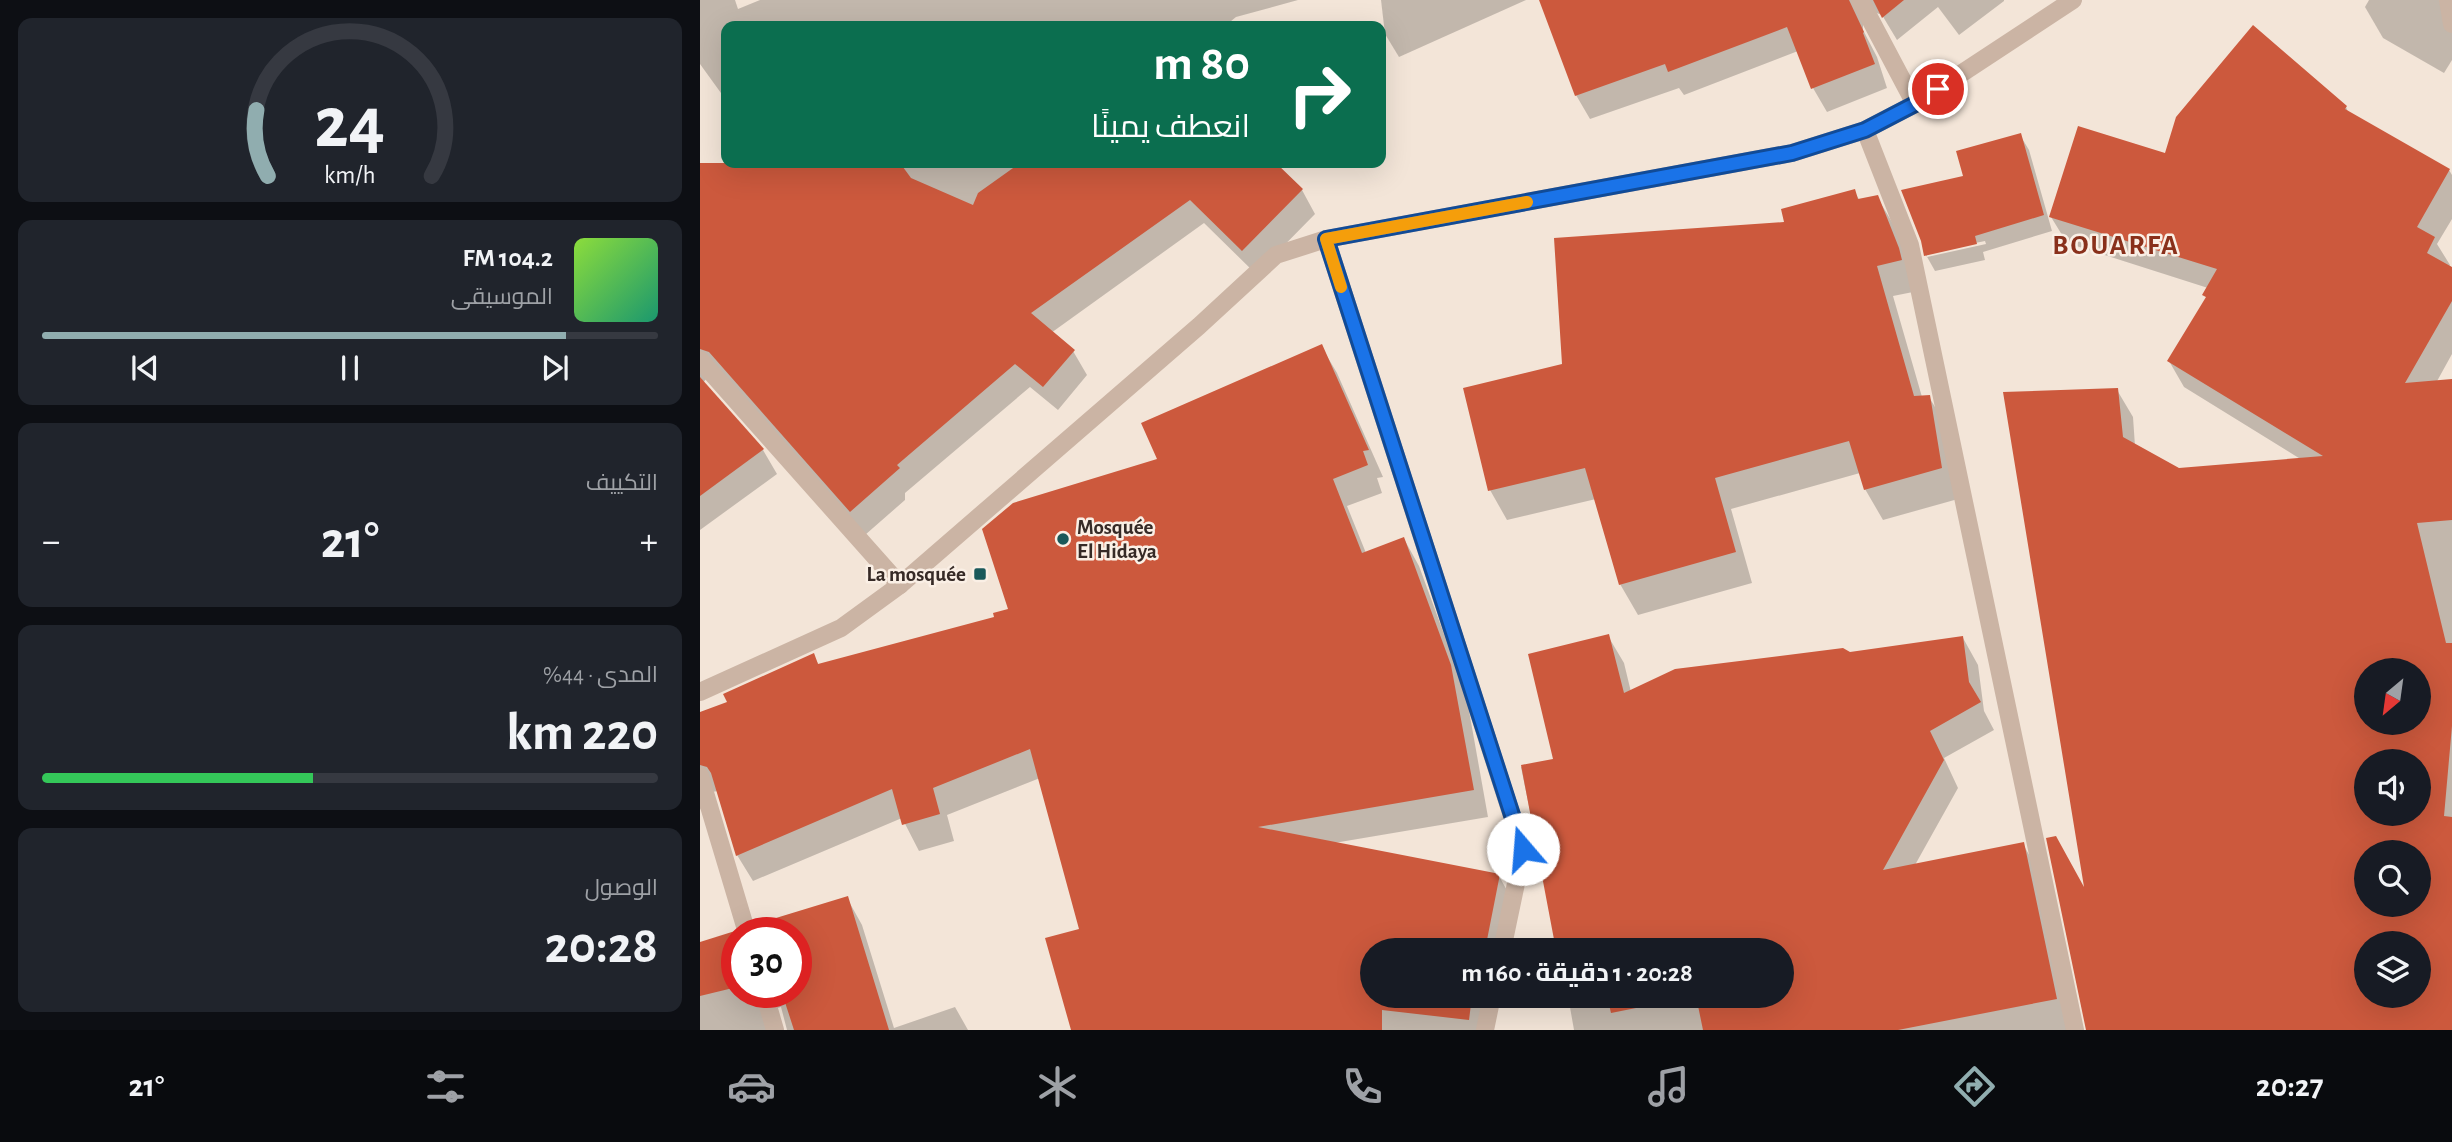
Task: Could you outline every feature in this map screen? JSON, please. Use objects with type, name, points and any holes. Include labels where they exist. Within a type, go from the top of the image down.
[{"type":"street","points":[[1860,0],[1915,104]]},
{"type":"street","points":[[700,692],[841,628],[900,585],[1276,255],[1326,239],[1792,153],[1865,130],[1915,104],[2073,0]]},
{"type":"street","points":[[2448,0],[2452,24]]},
{"type":"street","points":[[1865,130],[1910,244],[2075,1030]]},
{"type":"street","points":[[1326,239],[1523,849],[1504,938]]},
{"type":"street","points":[[700,360],[900,585]]},
{"type":"street","points":[[700,776],[742,917]]},
{"type":"street","points":[[769,1008],[775,1030]]},
{"type":"street","points":[[1485,1030],[1490,1008]]},
{"type":"building","points":[[1539,0],[1849,0],[1875,64],[1811,89],[1787,27],[1668,72],[1665,64],[1575,96]]},
{"type":"building","points":[[1873,0],[1904,0],[1882,18]]},
{"type":"building","points":[[2253,25],[2347,106],[2345,109],[2450,169],[2417,227],[2435,237],[2427,253],[2452,267],[2452,301],[2405,383],[2452,379],[2452,520],[2417,523],[2446,643],[2452,643],[2452,726],[2444,816],[2452,817],[2452,1030],[2086,1030],[2046,838],[2056,836],[2084,887],[2003,392],[2118,388],[2123,437],[2179,468],[2323,456],[2167,361],[2206,297],[2202,295],[2217,269],[2049,217],[2078,126],[2165,153],[2176,117]]},
{"type":"building","points":[[2021,133],[2044,215],[1975,236],[1977,244],[1924,256],[1921,241],[1901,190],[1963,176],[1956,151]]},
{"type":"building","points":[[700,163],[721,163],[721,168],[904,168],[911,178],[973,205],[978,193],[1013,168],[1281,168],[1303,189],[1242,251],[1190,200],[1031,313],[1075,350],[1043,387],[1015,364],[897,465],[900,468],[850,512],[709,352],[700,349]]},
{"type":"building","points":[[1855,189],[1858,199],[1878,195],[1899,248],[1902,260],[1877,266],[1914,396],[1930,395],[1942,468],[1864,490],[1849,441],[1715,478],[1736,552],[1619,585],[1585,468],[1488,491],[1463,388],[1562,364],[1554,238],[1784,222],[1781,209]]},
{"type":"building","points":[[1322,344],[1369,450],[1363,451],[1368,465],[1333,479],[1362,553],[1404,537],[1451,665],[1474,790],[1258,827],[1500,874],[1487,938],[1360,938],[1360,1008],[1470,1008],[1469,1020],[1382,1010],[1382,1030],[1071,1030],[1045,938],[1079,929],[1030,749],[933,788],[940,814],[902,825],[892,789],[736,856],[711,773],[707,767],[700,765],[700,712],[727,702],[723,694],[814,653],[818,664],[994,617],[993,613],[1008,609],[982,529],[1013,503],[1157,459],[1141,423]]},
{"type":"building","points":[[700,377],[764,449],[700,496]]},
{"type":"building","points":[[1609,634],[1624,693],[1675,669],[1843,648],[1850,652],[1963,636],[1969,682],[1981,702],[1930,731],[1944,760],[1883,870],[2024,842],[2057,999],[1898,1030],[1703,1030],[1698,1008],[1794,1008],[1794,938],[1554,938],[1521,765],[1553,759],[1528,654]]},
{"type":"building","points":[[848,896],[889,1030],[794,1030],[787,1008],[812,1008],[812,917],[779,917]]},
{"type":"building","points":[[721,935],[721,991],[700,996],[700,942]]},
{"type":"building","points":[[1610,1008],[1636,1008],[1611,1013]]},
{"type":"slow traffic","points":[[1341,287],[1326,239],[1527,202]]},
{"type":"place","name":"Mosquée El Hidaya","points":[[1063,539]]},
{"type":"place","name":"La mosquée","points":[[980,574]]},
{"type":"district","name":"BOUARFA","points":[[2116,244]]},
{"type":"route","points":[[1523,849],[1326,239],[1792,153],[1865,130],[1938,89]]}]
